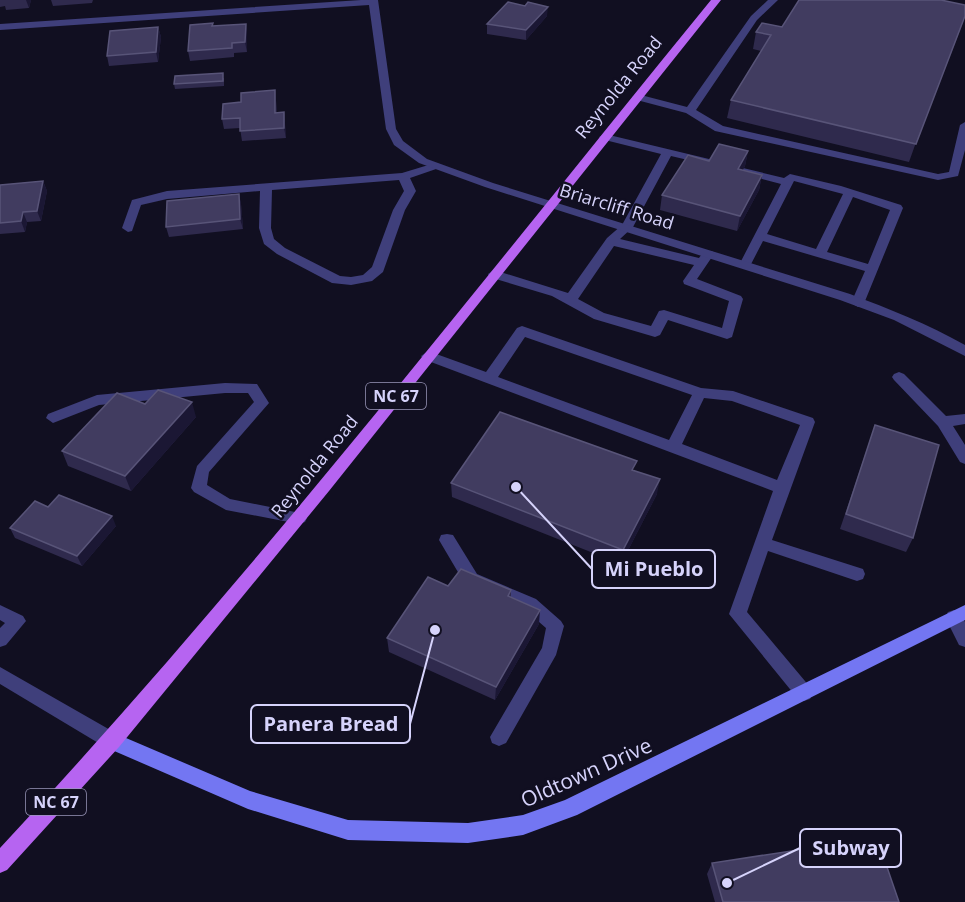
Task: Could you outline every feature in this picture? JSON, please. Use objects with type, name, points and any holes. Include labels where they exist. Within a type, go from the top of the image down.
[{"type":"main road","name":"Reynolda Road","points":[[0,863],[112,741],[299,518],[716,0]]},
{"type":"street","points":[[690,111],[754,18],[773,0]]},
{"type":"street","points":[[0,27],[373,1]]},
{"type":"street","name":"Briarcliff Road","points":[[373,1],[391,129],[398,143],[423,161],[550,204],[627,227],[705,258],[745,265],[899,317],[965,351]]},
{"type":"street","points":[[637,97],[690,111],[719,129],[938,177],[954,174],[965,125]]},
{"type":"street","points":[[605,137],[714,163]]},
{"type":"street","points":[[570,300],[611,241],[627,227],[668,152]]},
{"type":"street","points":[[128,228],[136,203],[167,195],[403,177],[435,166]]},
{"type":"street","points":[[742,171],[787,182]]},
{"type":"street","points":[[267,186],[265,228],[268,241],[281,251],[337,280],[351,281],[367,278],[378,269],[399,210],[410,191],[403,177]]},
{"type":"street","points":[[745,265],[790,177],[850,192],[897,208],[858,303]]},
{"type":"street","points":[[820,254],[850,192]]},
{"type":"street","points":[[759,236],[872,269]]},
{"type":"street","points":[[494,274],[556,293],[599,316],[655,332],[664,314],[727,334],[736,299],[689,281],[705,258],[611,241]]},
{"type":"street","points":[[490,378],[522,331],[700,393],[734,396],[808,422],[782,488],[738,614],[804,693]]},
{"type":"street","points":[[428,356],[782,488]]},
{"type":"street","points":[[899,376],[943,422],[965,458]]},
{"type":"street","points":[[53,418],[97,400],[225,388],[252,388],[262,403],[202,470],[199,488],[226,504],[299,518]]},
{"type":"street","points":[[673,447],[700,393]]},
{"type":"street","points":[[943,422],[965,419]]},
{"type":"street","points":[[447,540],[471,579],[530,604],[555,626],[550,650],[499,737]]},
{"type":"street","points":[[763,543],[857,574]]},
{"type":"street","points":[[0,612],[17,621],[0,640]]},
{"type":"street","points":[[959,615],[965,640]]},
{"type":"street","name":"Oldtown Drive","points":[[112,741],[248,800],[348,830],[468,833],[523,825],[570,808],[959,615]]},
{"type":"street","points":[[0,675],[112,741]]},
{"type":"building","points":[[799,0],[941,0],[965,5],[965,16],[916,144],[731,100],[771,35],[756,32],[762,23],[782,27]]},
{"type":"building","points":[[508,2],[525,6],[528,2],[548,7],[526,30],[487,24]]},
{"type":"building","points":[[213,23],[212,26],[246,24],[245,42],[232,43],[232,48],[188,51],[190,25]]},
{"type":"building","points":[[158,27],[156,52],[107,56],[110,31]]},
{"type":"building","points":[[223,73],[223,81],[174,84],[175,76]]},
{"type":"building","points":[[275,90],[275,113],[284,112],[284,128],[240,131],[240,118],[222,119],[223,104],[241,102],[241,93]]},
{"type":"building","points":[[719,144],[748,151],[738,169],[762,175],[740,216],[662,195],[688,155],[709,161]]},
{"type":"building","points":[[43,181],[37,211],[23,212],[21,221],[0,223],[0,185]]},
{"type":"building","points":[[239,194],[240,219],[166,227],[167,201]]},
{"type":"building","points":[[158,390],[192,402],[125,476],[62,451],[117,393],[145,404]]},
{"type":"building","points":[[500,412],[637,461],[632,470],[660,479],[623,550],[451,483]]},
{"type":"building","points":[[875,425],[939,445],[913,538],[846,514]]},
{"type":"building","points":[[59,495],[112,516],[77,556],[10,528],[35,501],[48,507]]},
{"type":"building","points":[[461,569],[511,590],[508,596],[540,610],[496,687],[387,638],[428,577],[448,586]]},
{"type":"building","points":[[877,838],[899,902],[723,902],[712,863]]},
{"type":"place","name":"Mi Pueblo","points":[[516,487]]},
{"type":"place","name":"Panera Bread","points":[[435,630]]},
{"type":"place","name":"Subway","points":[[727,883]]}]
